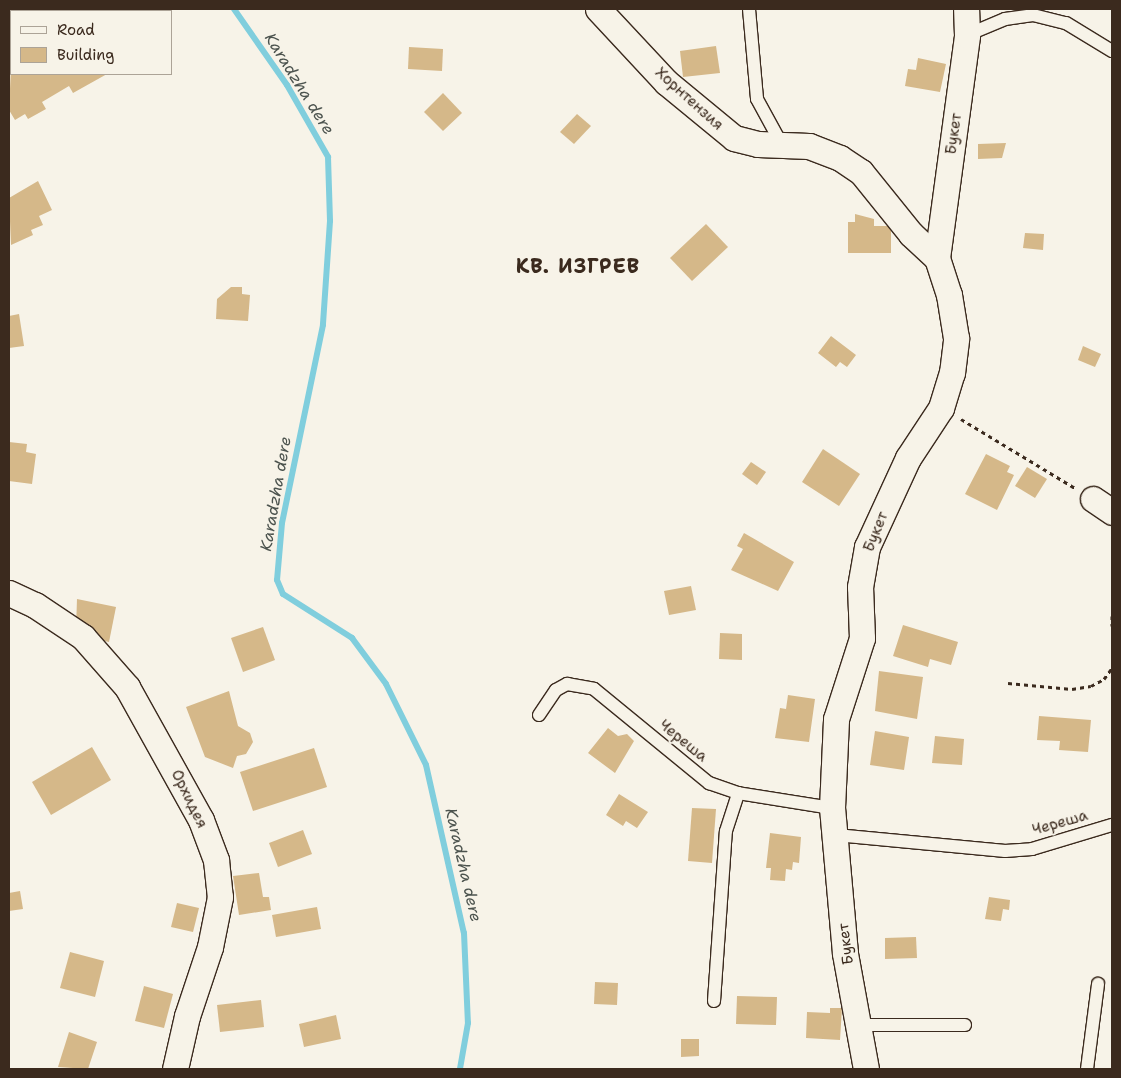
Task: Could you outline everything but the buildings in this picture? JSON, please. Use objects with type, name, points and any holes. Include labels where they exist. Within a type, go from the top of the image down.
[{"type":"street","name":"Хорнтензия","points":[[598,9],[666,82],[718,127],[734,138],[809,146],[840,158],[861,172],[911,234],[936,258]]},
{"type":"street","name":"Букет","points":[[866,1069],[860,1025],[845,953],[836,834],[832,808],[836,719],[862,638],[860,587],[867,548],[908,458],[941,408],[952,373],[956,338],[949,295],[936,258],[968,35],[966,9]]},
{"type":"street","name":"Орхидея","points":[[9,593],[35,605],[83,637],[127,687],[202,820],[216,860],[220,897],[210,947],[186,1016],[175,1069]]},
{"type":"lane","points":[[750,9],[757,99],[781,143]]},
{"type":"lane","points":[[968,35],[1005,19],[1033,15],[1066,23],[1112,52]]},
{"type":"lane","name":"Череша","points":[[539,715],[556,690],[567,684],[594,688],[702,778],[738,792],[832,808]]},
{"type":"lane","points":[[714,1001],[726,831],[738,792]]},
{"type":"lane","name":"Череша","points":[[836,834],[1005,851],[1032,849],[1112,824]]},
{"type":"lane","points":[[1087,1069],[1098,984]]},
{"type":"lane","points":[[860,1025],[965,1025]]},
{"type":"path","points":[[941,408],[1102,505]]},
{"type":"path","points":[[1112,616],[1112,626]]},
{"type":"path","points":[[1008,683],[1072,689],[1092,686],[1112,668]]},
{"type":"waterway","name":"Karadzha dere","points":[[234,9],[287,85],[328,157],[330,221],[323,325],[282,523],[277,580],[283,594],[352,638],[386,684],[426,765],[464,933],[468,1023],[460,1069]]},
{"type":"district","name":"КВ. ИЗГРЕВ","points":[[578,266]]}]
